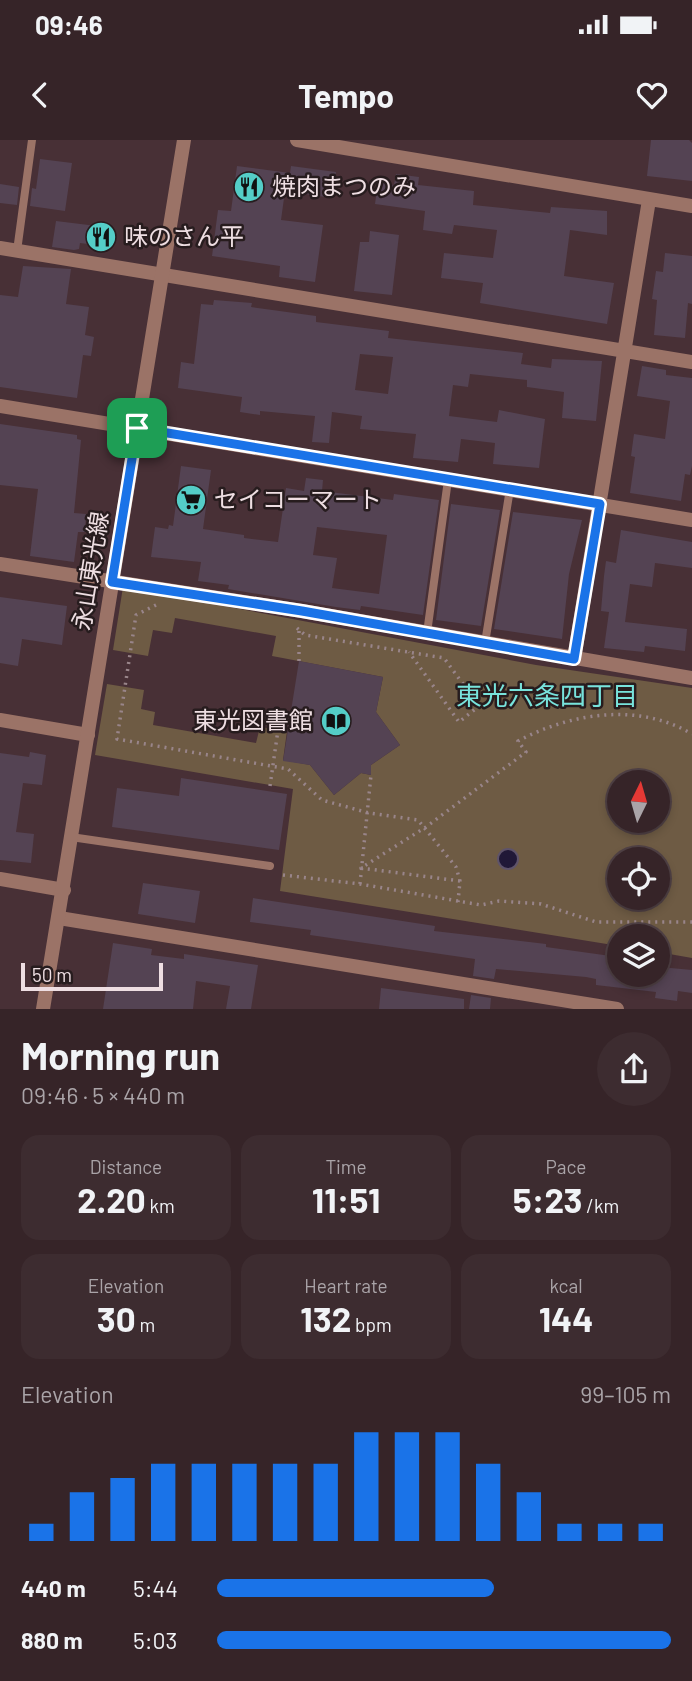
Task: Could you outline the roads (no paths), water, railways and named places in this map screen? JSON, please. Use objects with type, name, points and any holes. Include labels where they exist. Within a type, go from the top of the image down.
[{"type":"street","name":"永山東光線","points":[[43,1009],[184,140]]},
{"type":"street","points":[[297,140],[692,206]]},
{"type":"street","points":[[574,659],[649,200]]},
{"type":"street","points":[[0,248],[692,362]]},
{"type":"street","points":[[0,406],[692,520]]},
{"type":"street","points":[[0,564],[302,611],[692,678]]},
{"type":"street","points":[[0,720],[89,735]]},
{"type":"street","points":[[0,879],[64,890]]},
{"type":"street","points":[[59,918],[617,1009]]},
{"type":"street","points":[[519,1009],[522,994]]},
{"type":"lane","points":[[17,251],[32,140]]},
{"type":"lane","points":[[427,633],[447,480]]},
{"type":"lane","points":[[485,643],[510,489]]},
{"type":"lane","points":[[71,837],[270,866]]},
{"type":"place","name":"焼肉まつのみ","points":[[249,187]]},
{"type":"place","name":"味のさん平","points":[[101,237]]},
{"type":"place","name":"セイコーマート","points":[[191,500]]},
{"type":"place","name":"東光図書館","points":[[336,721]]},
{"type":"district","name":"東光六条四丁目","points":[[547,696]]}]
